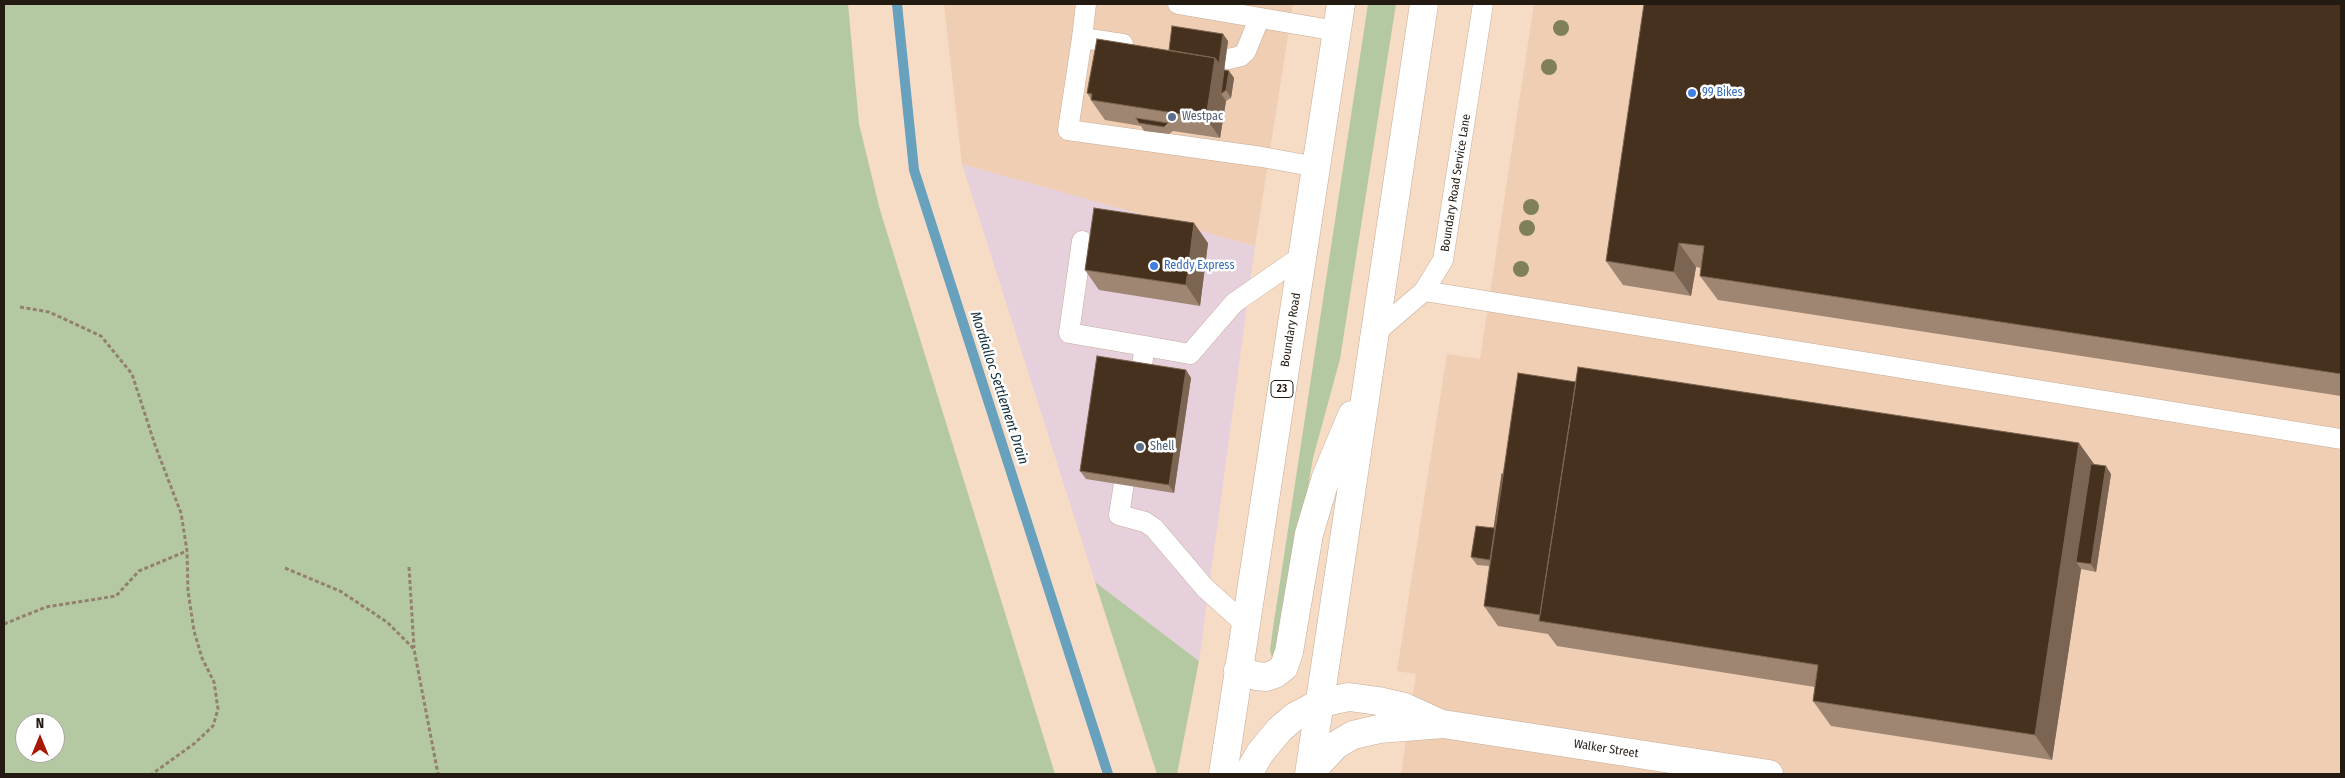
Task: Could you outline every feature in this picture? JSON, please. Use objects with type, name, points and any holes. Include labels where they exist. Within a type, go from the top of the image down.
[{"type":"main road","name":"Boundary Road","points":[[1223,774],[1341,4]]},
{"type":"main road","points":[[1311,774],[1374,334],[1424,4]]},
{"type":"main road","points":[[1238,670],[1266,677],[1284,667],[1289,652],[1309,534],[1326,477],[1368,377]]},
{"type":"main road","name":"Walker Street","points":[[1248,774],[1260,753],[1279,730],[1294,717],[1320,703],[1349,697],[1378,701],[1404,707],[1443,724]]},
{"type":"main road","name":"Walker Street","points":[[1311,774],[1319,762],[1336,745],[1353,735],[1379,729],[1443,724],[1769,774]]},
{"type":"lane","points":[[1086,4],[1068,130],[1262,157],[1316,167]]},
{"type":"lane","points":[[1178,4],[1337,31]]},
{"type":"lane","name":"Boundary Road Service Lane","points":[[1374,334],[1424,291],[1444,260],[1483,4]]},
{"type":"lane","points":[[1180,52],[1229,59],[1241,56],[1246,51],[1259,18]]},
{"type":"lane","points":[[1082,38],[1140,47]]},
{"type":"lane","points":[[1082,241],[1069,333],[1190,354],[1234,303],[1303,255]]},
{"type":"lane","points":[[1424,291],[2341,439]]},
{"type":"lane","points":[[1135,411],[1146,346]]},
{"type":"lane","points":[[1131,439],[1119,515],[1145,522],[1154,528],[1205,588],[1245,624]]},
{"type":"path","points":[[20,307],[49,312],[101,336],[132,374],[155,445],[181,513],[187,551],[188,591],[194,631],[202,658],[214,682],[218,709],[213,726],[195,743],[152,774]]},
{"type":"path","points":[[4,624],[46,607],[116,596],[139,571],[187,551]]},
{"type":"path","points":[[409,567],[414,649],[438,774]]},
{"type":"path","points":[[285,568],[340,591],[388,622],[414,649]]},
{"type":"shaded area","points":[[944,4],[1293,4],[1255,246],[962,164]]},
{"type":"shaded area","points":[[1534,4],[2341,4],[2341,774],[1401,774],[1416,674],[1397,671],[1447,354],[1480,359]]},
{"type":"shaded area","name":"Shell","points":[[962,164],[1255,246],[1199,661],[1095,582]]},
{"type":"green space","points":[[4,4],[848,4],[859,124],[880,210],[1055,774],[4,774]]},
{"type":"green space","points":[[1368,4],[1396,4],[1340,359],[1313,458],[1287,612],[1275,657],[1272,658],[1270,650],[1273,628]]},
{"type":"green space","points":[[1095,582],[1199,661],[1177,774],[1157,774]]},
{"type":"building","points":[[1644,4],[2341,4],[2341,374],[1700,276],[1704,246],[1679,243],[1674,272],[1606,261]]},
{"type":"building","points":[[1172,26],[1223,34],[1219,63],[1215,58],[1169,50]]},
{"type":"building","points":[[1097,39],[1215,58],[1206,118],[1091,100],[1092,94],[1087,93]]},
{"type":"building","points":[[1224,70],[1229,71],[1226,90],[1221,94]]},
{"type":"building","points":[[1136,118],[1168,123],[1164,127],[1139,123]]},
{"type":"building","points":[[1094,208],[1194,223],[1186,285],[1085,270]]},
{"type":"building","points":[[1097,356],[1186,370],[1169,485],[1080,471]]},
{"type":"building","points":[[1578,367],[2079,443],[2035,735],[1813,701],[1818,665],[1539,621]]},
{"type":"building","points":[[1518,373],[1576,382],[1540,615],[1484,606]]},
{"type":"building","points":[[2091,464],[2106,466],[2091,564],[2076,562]]},
{"type":"building","points":[[1502,474],[1490,560],[1471,557],[1476,526],[1494,528]]},
{"type":"waterway","name":"Mordialloc Settlement Drain","points":[[897,4],[914,170],[1108,774]]},
{"type":"place","name":"99 Bikes","points":[[1692,93]]},
{"type":"place","name":"Westpac","points":[[1172,117]]},
{"type":"place","name":"Reddy Express","points":[[1154,266]]},
{"type":"place","name":"Shell","points":[[1140,447]]}]
